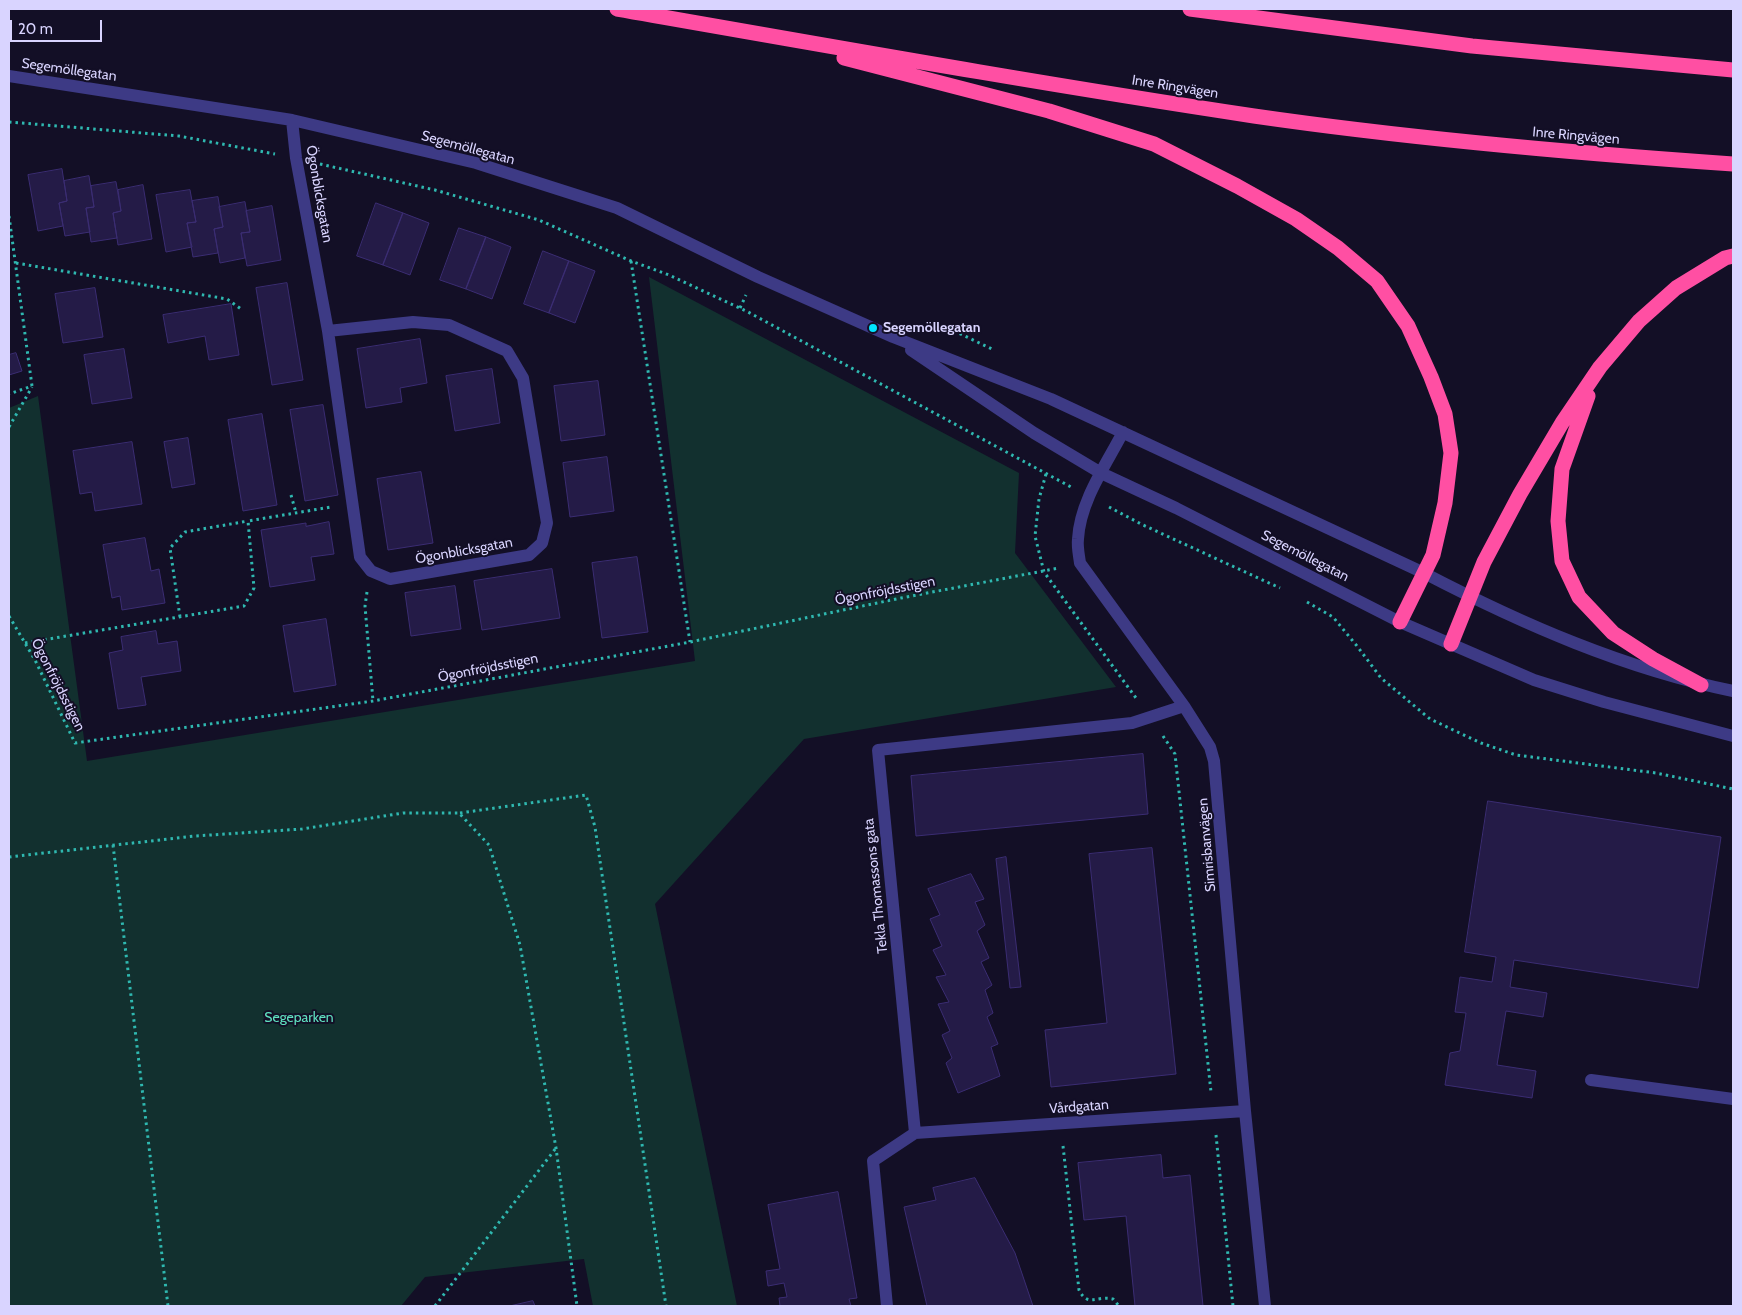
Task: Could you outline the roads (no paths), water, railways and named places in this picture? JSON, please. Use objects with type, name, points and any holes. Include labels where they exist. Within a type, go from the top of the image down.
[{"type":"highway","name":"Inre Ringvägen","points":[[617,9],[941,66],[1256,116],[1571,153],[1733,164]]},
{"type":"highway","points":[[1190,9],[1472,46],[1733,70]]},
{"type":"highway","points":[[739,30],[1049,111],[1154,144],[1296,218],[1338,248],[1377,281],[1408,326],[1431,377],[1445,414],[1451,453],[1445,503],[1433,555],[1400,622]]},
{"type":"highway","points":[[1450,644],[1484,562],[1520,494],[1562,423],[1600,367],[1638,321],[1676,288],[1725,258],[1733,256]]},
{"type":"highway","points":[[1600,367],[1577,423],[1562,469],[1558,521],[1562,561],[1579,597],[1614,633],[1653,659],[1701,685]]},
{"type":"street","name":"Segemöllegatan","points":[[9,76],[292,120],[476,163],[617,208],[728,262],[893,337],[1051,399],[1424,573],[1470,597],[1617,660],[1701,685],[1733,692]]},
{"type":"street","name":"Ögonblicksgatan","points":[[292,120],[296,158],[328,331],[360,557],[371,571],[390,579],[529,555],[542,543],[547,523],[523,378],[507,351],[449,326],[413,322],[328,331]]},
{"type":"street","name":"Segemöllegatan","points":[[893,337],[1034,433],[1101,473],[1176,508],[1400,622],[1534,680],[1613,705],[1733,736]]},
{"type":"street","name":"Simrisbanvägen","points":[[1123,432],[1089,496],[1077,540],[1080,563],[1184,706],[1210,747],[1214,761],[1245,1111],[1266,1306]]},
{"type":"street","name":"Tekla Thomassons gata","points":[[915,1132],[878,750],[1132,723],[1184,706]]},
{"type":"street","points":[[1591,1080],[1733,1099]]},
{"type":"street","name":"Vårdgatan","points":[[915,1132],[1245,1111]]},
{"type":"street","points":[[887,1306],[873,1160],[915,1132]]},
{"type":"place","name":"Segemöllegatan","points":[[873,328]]},
{"type":"park label","name":"Segeparken","points":[[299,1018]]}]
